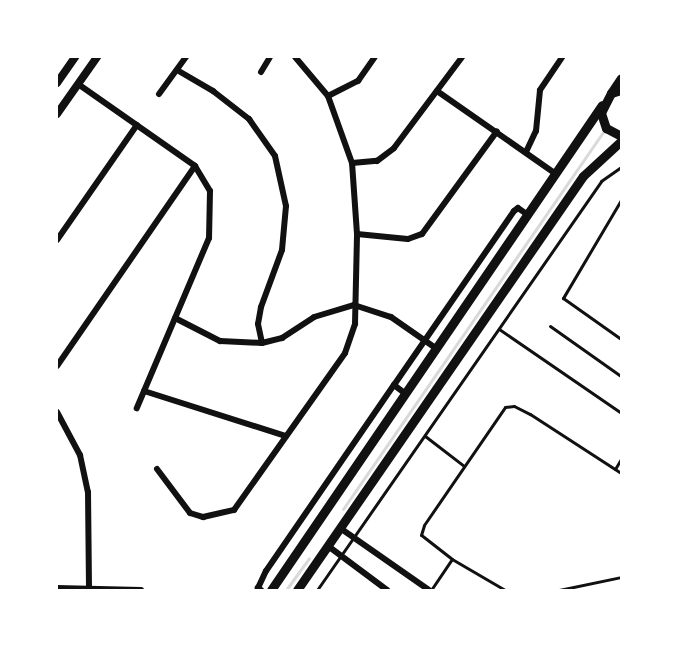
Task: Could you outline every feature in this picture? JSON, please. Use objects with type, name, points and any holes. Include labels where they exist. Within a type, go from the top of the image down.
[{"type":"main road","points":[[271,590],[621,78]]},
{"type":"main road","points":[[611,93],[621,90]]},
{"type":"main road","points":[[602,105],[606,128],[621,136]]},
{"type":"main road","points":[[297,590],[583,176],[621,141]]},
{"type":"street","points":[[57,83],[75,57]]},
{"type":"street","points":[[57,114],[97,57]]},
{"type":"street","points":[[159,94],[186,57]]},
{"type":"street","points":[[261,72],[270,57]]},
{"type":"street","points":[[157,469],[190,513],[221,516],[234,510],[345,353],[355,324],[357,234],[352,163],[328,96],[295,57]]},
{"type":"street","points":[[328,96],[358,81],[375,57]]},
{"type":"street","points":[[352,163],[377,161],[394,148],[462,57]]},
{"type":"street","points":[[526,152],[536,131],[540,90],[562,57]]},
{"type":"street","points":[[177,70],[213,91],[249,119],[275,156],[286,206],[282,250],[261,307],[262,343]]},
{"type":"street","points":[[78,84],[195,166],[210,191],[209,238],[137,408]]},
{"type":"street","points":[[437,91],[556,174]]},
{"type":"street","points":[[57,240],[137,125]]},
{"type":"street","points":[[357,234],[408,239],[422,234],[497,131]]},
{"type":"street","points":[[57,366],[195,166]]},
{"type":"street","points":[[261,590],[258,588],[266,571],[514,211],[518,208],[528,215]]},
{"type":"street","points":[[175,318],[220,341],[262,343],[282,338],[314,317],[354,305],[391,317],[437,349]]},
{"type":"street","points":[[394,385],[407,394]]},
{"type":"street","points":[[144,391],[286,436]]},
{"type":"street","points":[[57,412],[80,455],[88,492],[89,587]]},
{"type":"street","points":[[340,528],[430,590]]},
{"type":"street","points":[[328,546],[387,590]]},
{"type":"street","points":[[57,588],[141,590]]},
{"type":"lane","points":[[317,590],[601,181],[621,167]]},
{"type":"lane","points":[[621,200],[563,298],[621,339]]},
{"type":"lane","points":[[550,326],[621,376]]},
{"type":"lane","points":[[499,329],[621,413]]},
{"type":"lane","points":[[505,590],[452,559],[421,535],[424,525],[504,407],[514,406],[621,473]]},
{"type":"lane","points":[[424,436],[464,465]]},
{"type":"lane","points":[[615,469],[621,459]]},
{"type":"lane","points":[[430,590],[452,559]]},
{"type":"lane","points":[[559,590],[621,577]]},
{"type":"waterway","points":[[343,509],[603,132]]},
{"type":"waterway","points":[[286,590],[309,558]]}]
